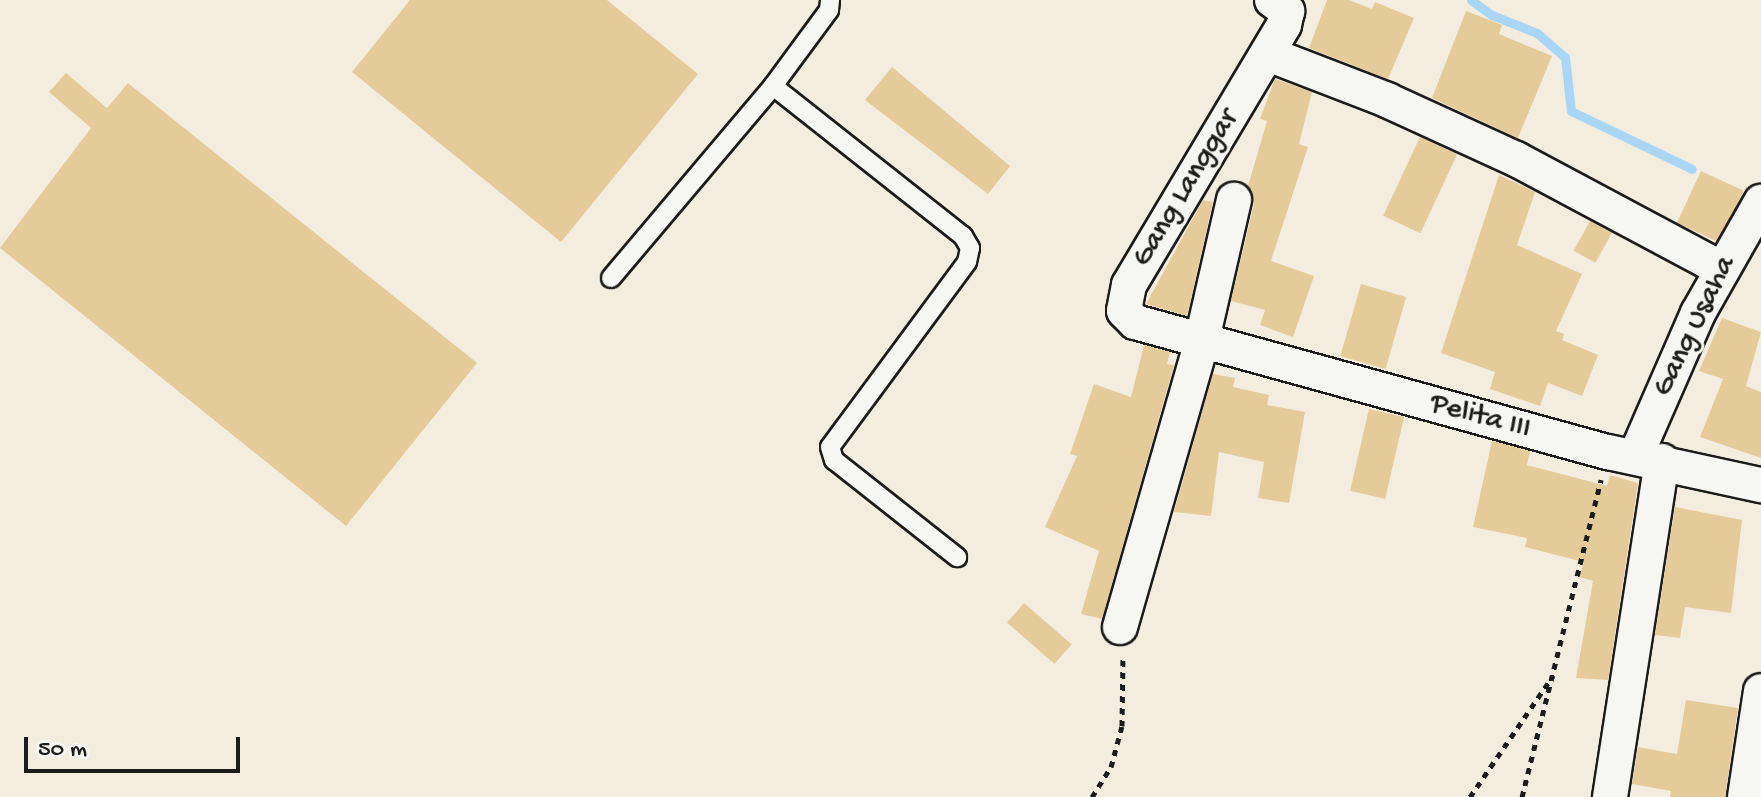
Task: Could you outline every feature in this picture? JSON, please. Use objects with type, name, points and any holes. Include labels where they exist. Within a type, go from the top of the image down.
[{"type":"street","name":"Gang Langgar","points":[[1201,344],[1135,322],[1124,311],[1125,300],[1287,16],[1272,0]]},
{"type":"street","points":[[1268,54],[1387,100],[1516,159],[1722,269]]},
{"type":"street","points":[[1122,644],[1201,344],[1234,200]]},
{"type":"street","name":"Gang Usaha","points":[[1610,797],[1635,456],[1722,269],[1761,202]]},
{"type":"street","name":"Pelita III","points":[[1201,344],[1635,456],[1761,485]]},
{"type":"street","points":[[1745,797],[1761,691]]},
{"type":"lane","points":[[611,278],[773,86],[829,10],[830,0]]},
{"type":"lane","points":[[773,86],[963,236],[970,248],[967,262],[830,447],[834,460],[957,557]]},
{"type":"path","points":[[1522,797],[1556,672],[1635,456]]},
{"type":"path","points":[[1092,797],[1111,767],[1122,726],[1122,644]]},
{"type":"path","points":[[1470,797],[1556,672]]},
{"type":"building","points":[[410,0],[607,0],[698,74],[561,242],[352,72]]},
{"type":"building","points":[[1327,0],[1349,0],[1372,9],[1375,2],[1414,18],[1388,79],[1309,48]]},
{"type":"building","points":[[1466,11],[1502,25],[1499,34],[1552,56],[1518,138],[1432,98]]},
{"type":"building","points":[[892,67],[1010,166],[988,194],[865,100]]},
{"type":"building","points":[[66,73],[107,108],[128,83],[477,363],[346,526],[0,248],[91,128],[49,92]]},
{"type":"building","points":[[1275,79],[1312,92],[1299,144],[1308,147],[1271,261],[1314,276],[1293,337],[1260,325],[1265,310],[1231,301],[1254,204],[1248,186],[1267,121],[1260,119]]},
{"type":"building","points":[[1420,137],[1457,154],[1420,233],[1383,216]]},
{"type":"building","points":[[1701,171],[1744,191],[1720,243],[1677,223]]},
{"type":"building","points":[[1499,175],[1535,192],[1517,245],[1582,274],[1556,331],[1564,334],[1562,340],[1598,355],[1582,396],[1548,383],[1540,406],[1490,389],[1495,372],[1441,353]]},
{"type":"building","points":[[1203,200],[1213,202],[1187,316],[1146,304]]},
{"type":"building","points":[[1590,221],[1612,233],[1595,263],[1574,251]]},
{"type":"building","points":[[1361,284],[1406,297],[1386,369],[1340,356]]},
{"type":"building","points":[[1722,318],[1761,332],[1746,386],[1761,392],[1761,458],[1700,437],[1723,379],[1699,371]]},
{"type":"building","points":[[1144,345],[1170,352],[1167,364],[1174,365],[1102,619],[1081,614],[1099,551],[1045,527],[1077,456],[1070,454],[1094,384],[1131,397]]},
{"type":"building","points":[[1213,374],[1235,378],[1233,387],[1269,395],[1267,405],[1305,412],[1289,503],[1258,498],[1264,462],[1219,452],[1211,516],[1174,512]]},
{"type":"building","points":[[1369,409],[1404,417],[1385,499],[1350,491]]},
{"type":"building","points":[[1492,441],[1530,451],[1527,465],[1607,486],[1610,475],[1638,483],[1608,680],[1576,678],[1593,581],[1579,577],[1584,562],[1525,547],[1527,538],[1473,527]]},
{"type":"building","points":[[1675,507],[1742,520],[1731,613],[1685,607],[1680,638],[1655,635]]},
{"type":"building","points":[[1024,603],[1072,644],[1054,664],[1007,623]]},
{"type":"building","points":[[1686,700],[1738,708],[1725,797],[1670,797],[1671,791],[1632,784],[1638,747],[1677,754]]},
{"type":"waterway","points":[[1471,0],[1492,15],[1537,33],[1565,57],[1571,111],[1692,169]]}]
